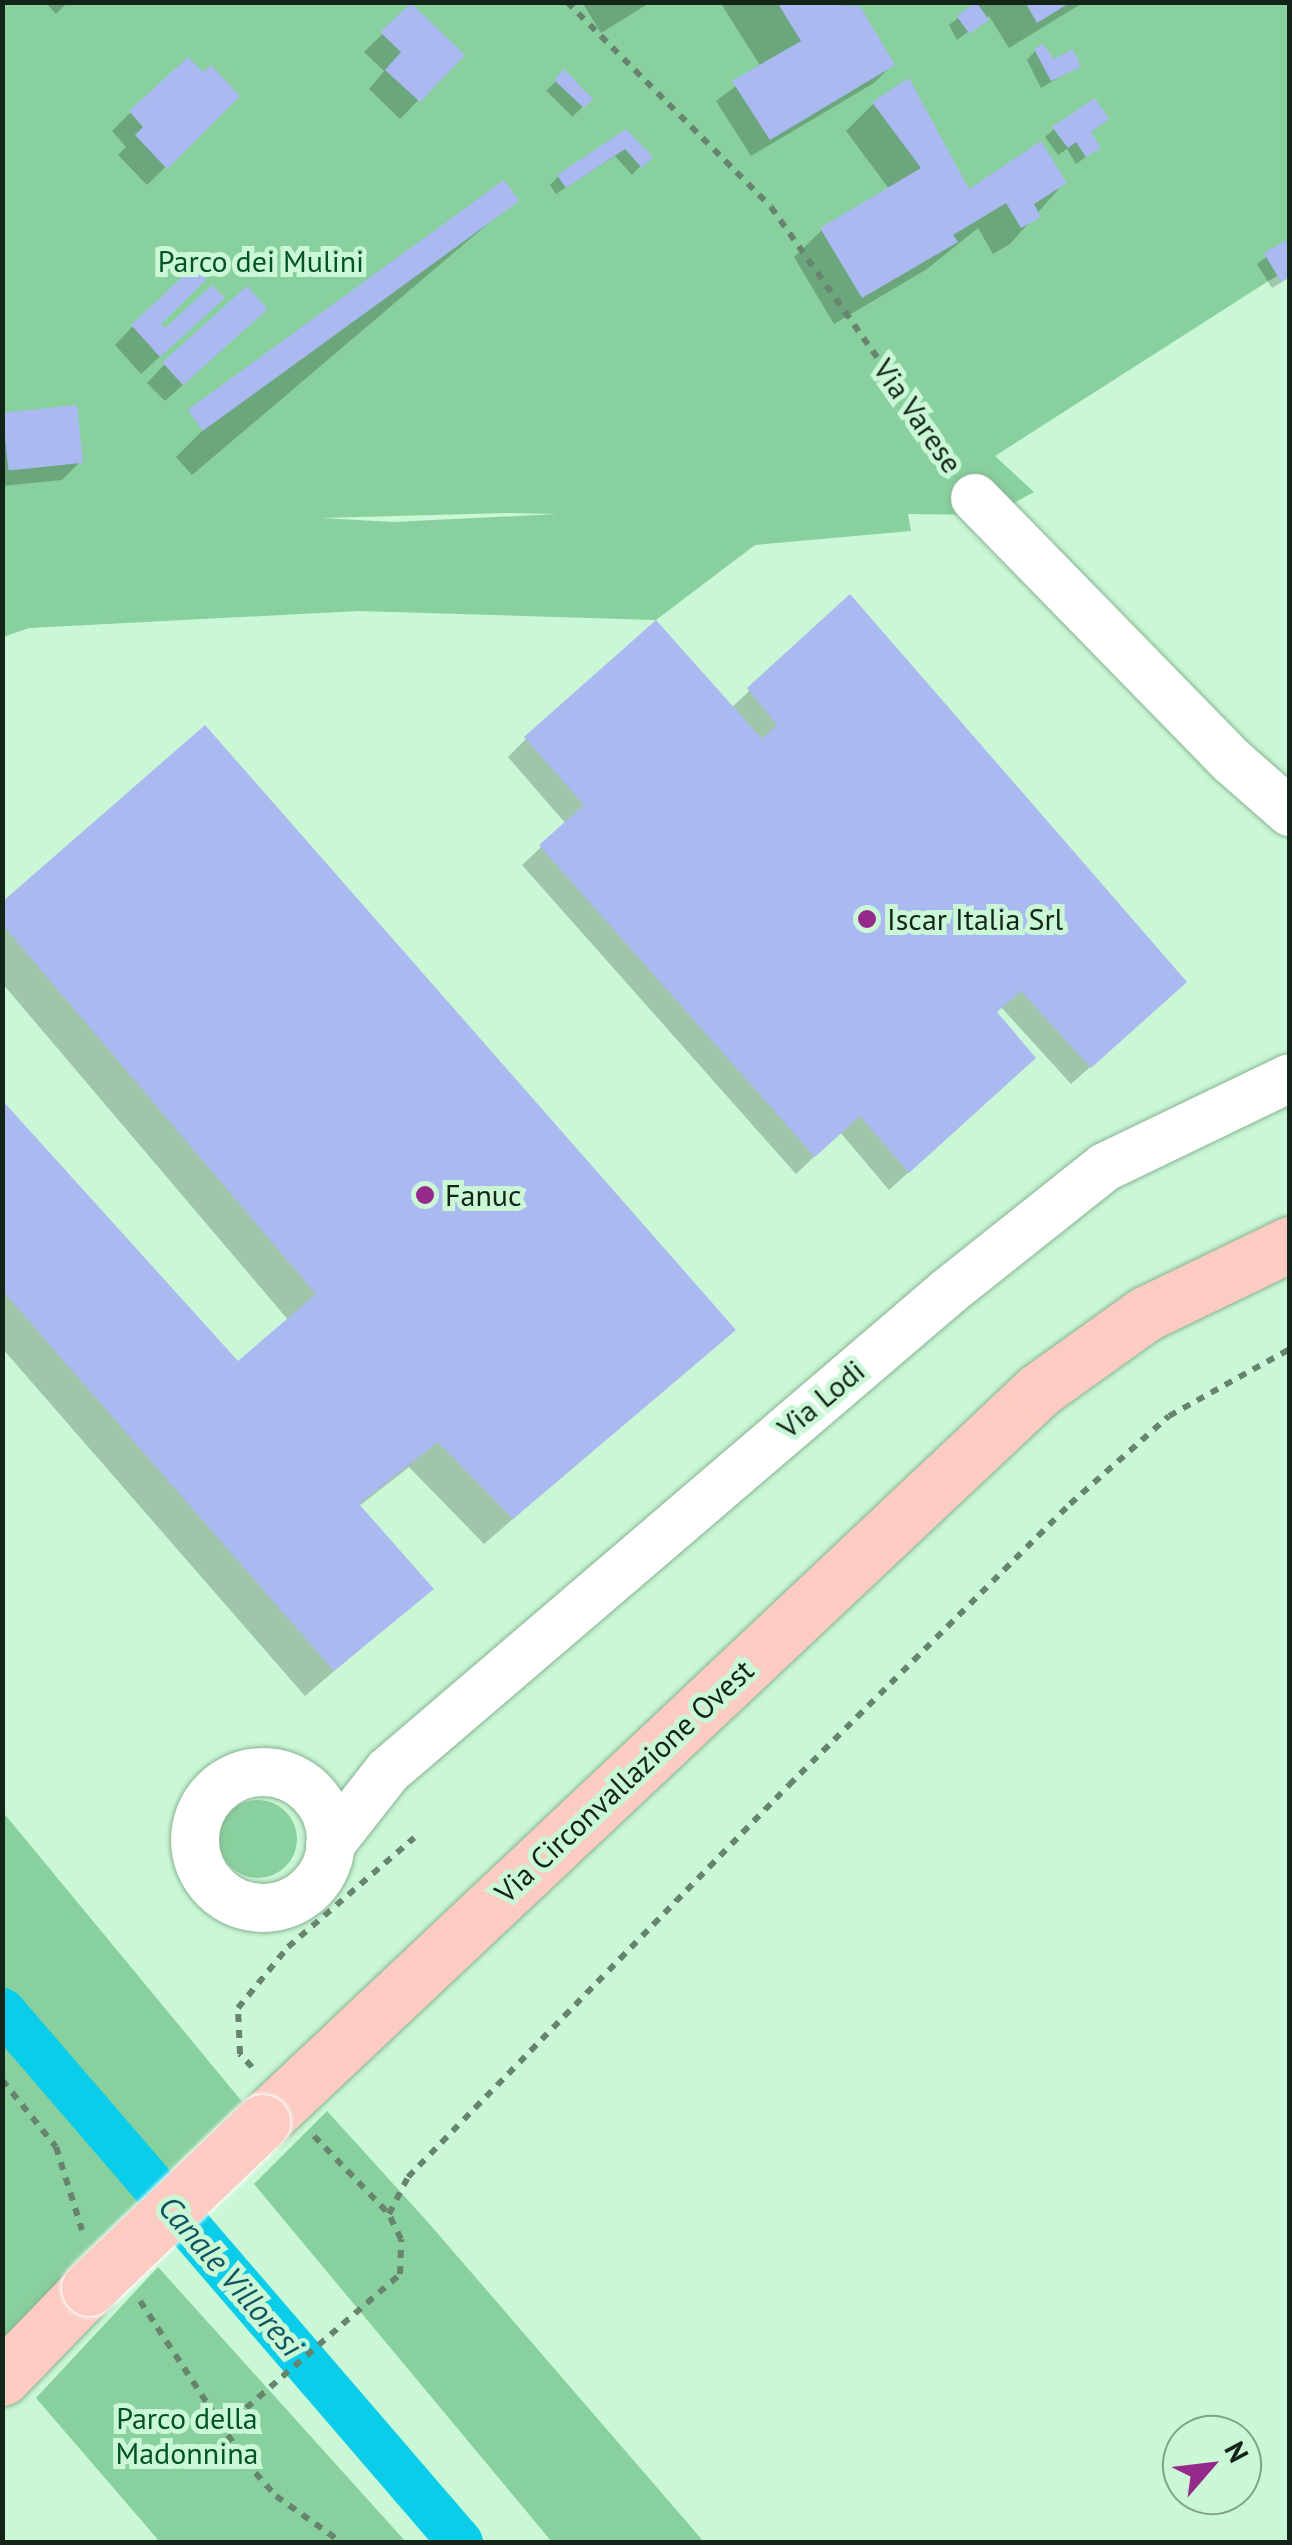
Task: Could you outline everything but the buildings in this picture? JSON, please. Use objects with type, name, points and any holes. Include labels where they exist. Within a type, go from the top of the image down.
[{"type":"main road","name":"Via Circonvallazione Ovest","points":[[2,2378],[262,2122],[1039,1390],[1145,1314],[1290,1244]]},
{"type":"street","name":"Via Varese","points":[[975,498],[1232,762],[1290,812]]},
{"type":"street","name":"Via Lodi","points":[[330,1844],[388,1771],[847,1377],[1105,1168],[1290,1078]]},
{"type":"street","points":[[287,1776],[320,1803],[330,1844],[313,1886],[296,1900],[251,1907],[212,1886],[194,1844],[206,1801],[242,1774],[388,1771]]},
{"type":"path","name":"Via Varese","points":[[566,2],[771,208],[975,498]]},
{"type":"path","points":[[222,2429],[388,2286],[404,2259],[389,2214],[408,2178],[1070,1504],[1169,1416],[1290,1349]]},
{"type":"path","points":[[2,2080],[56,2147],[105,2277],[172,2342],[222,2429],[276,2496],[341,2542]]},
{"type":"green space","name":"Parco dei Mulini","points":[[3,3],[1289,3],[1289,268],[995,456],[1034,492],[992,515],[908,514],[911,531],[755,545],[656,620],[359,611],[29,628],[3,637]],"holes":[[[507,513],[558,514],[393,522],[321,518]]]},
{"type":"green space","points":[[258,1800],[273,1803],[285,1812],[294,1824],[294,1854],[285,1866],[273,1875],[258,1878],[243,1875],[231,1866],[222,1854],[219,1839],[222,1824],[231,1812],[243,1803]]},
{"type":"green space","points":[[2,1811],[244,2104],[2,2353]]},
{"type":"green space","points":[[327,2111],[704,2542],[552,2542],[254,2184]]},
{"type":"green space","name":"Parco della Madonnina","points":[[158,2267],[406,2542],[160,2542],[36,2398]]},
{"type":"waterway","name":"Canale Villoresi","points":[[2,2010],[460,2542]]},
{"type":"place","name":"Iscar Italia Srl","points":[[867,919]]},
{"type":"place","name":"Fanuc","points":[[425,1195]]}]
